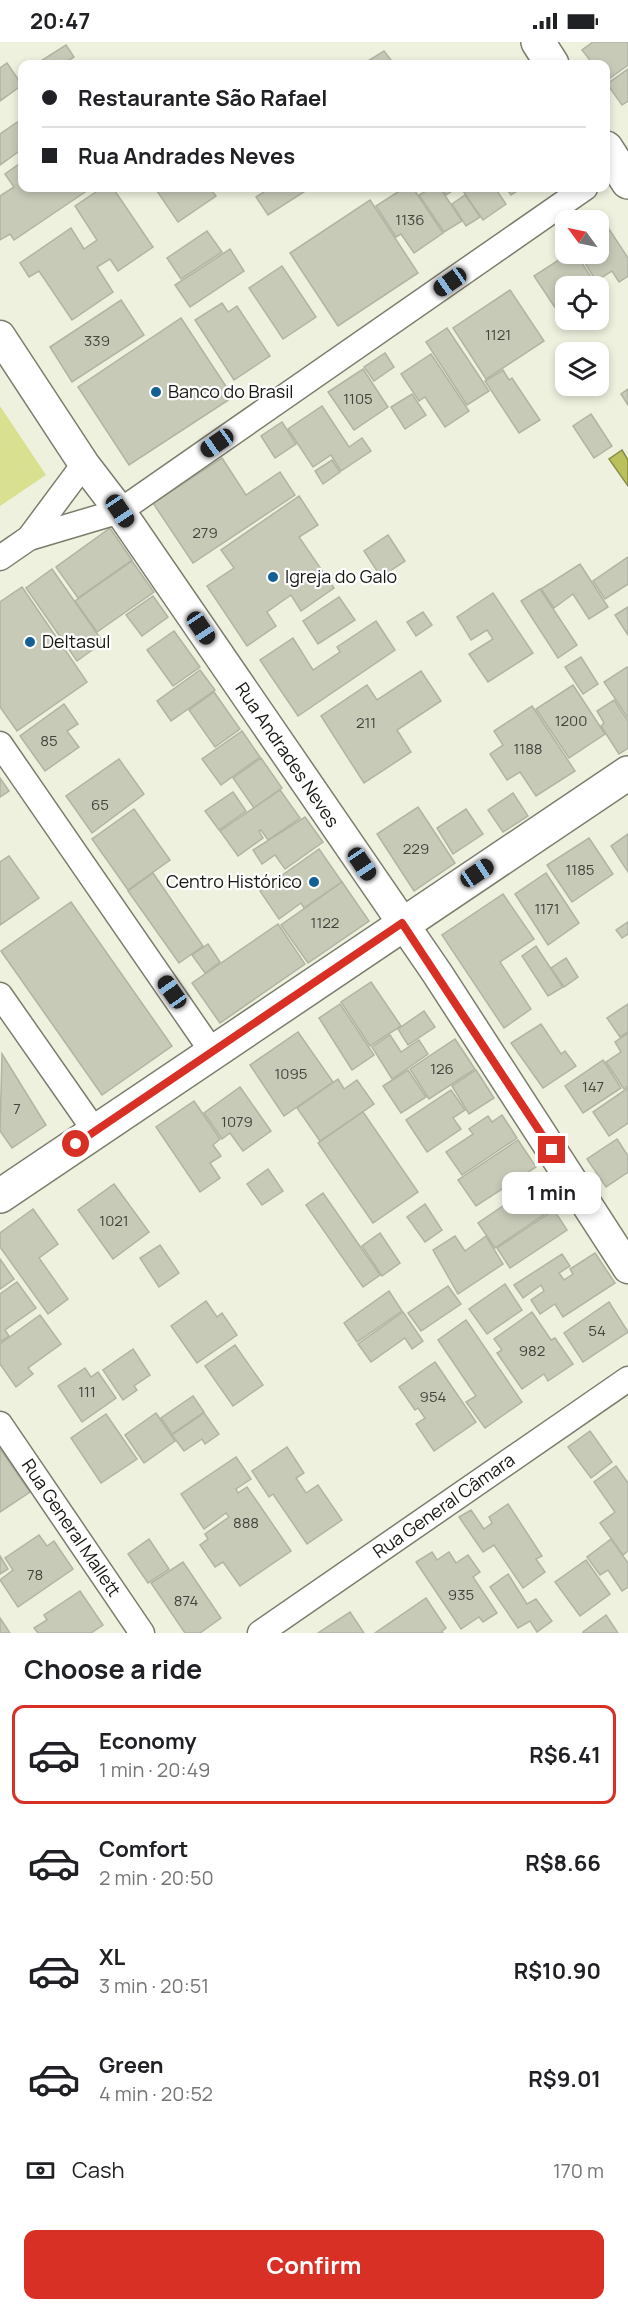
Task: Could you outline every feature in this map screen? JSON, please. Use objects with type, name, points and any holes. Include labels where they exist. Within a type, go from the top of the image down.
[{"type":"main road","points":[[538,42],[549,60]]},
{"type":"main road","points":[[0,1196],[628,772]]},
{"type":"street","points":[[0,558],[29,538],[120,511],[579,192]]},
{"type":"street","name":"Rua Andrades Neves","points":[[0,336],[84,464],[120,511],[443,982],[628,1269]]},
{"type":"street","points":[[29,538],[84,464]]},
{"type":"street","points":[[0,744],[213,1053]]},
{"type":"street","points":[[0,996],[95,1131]]},
{"type":"street","name":"Rua General Câmara","points":[[261,1633],[628,1379]]},
{"type":"street","name":"Rua General Mallett","points":[[0,1424],[142,1633]]},
{"type":"shaded area","points":[[0,406],[46,475],[0,506]]},
{"type":"shaded area","points":[[622,450],[628,460],[628,486],[609,459]]},
{"type":"building","points":[[593,42],[628,42],[628,65],[610,78],[610,60],[590,60],[582,50]]},
{"type":"building","points":[[66,45],[74,57],[69,60],[42,60]]},
{"type":"building","points":[[384,51],[391,60],[369,60]]},
{"type":"building","points":[[7,63],[18,79],[18,88],[0,101],[0,68]]},
{"type":"building","points":[[628,69],[628,101],[622,105],[610,88],[610,82]]},
{"type":"building","points":[[18,122],[18,152],[0,165],[0,134]]},
{"type":"building","points":[[18,165],[18,192],[85,192],[14,240],[10,234],[0,240],[0,196],[14,187],[5,174]]},
{"type":"building","points":[[96,192],[116,192],[153,247],[118,271],[110,259],[97,267],[113,292],[72,320],[39,271],[29,277],[20,263],[71,228],[84,249],[97,240],[75,206]]},
{"type":"building","points":[[158,192],[213,192],[216,196],[178,222]]},
{"type":"building","points":[[264,192],[304,192],[268,215],[256,197]]},
{"type":"building","points":[[398,192],[416,192],[443,233],[414,253],[401,234],[396,237],[376,206]]},
{"type":"building","points":[[424,192],[443,192],[462,221],[444,232],[419,195]]},
{"type":"building","points":[[464,192],[498,192],[506,204],[483,220]]},
{"type":"building","points":[[465,195],[480,217],[466,226],[452,204]]},
{"type":"building","points":[[370,200],[418,273],[338,326],[290,253]]},
{"type":"building","points":[[609,229],[628,258],[628,276],[619,282],[612,271],[604,276],[593,276],[586,264],[609,264]]},
{"type":"building","points":[[207,231],[222,252],[181,279],[167,258]]},
{"type":"building","points":[[230,249],[244,271],[190,307],[175,285]]},
{"type":"building","points":[[555,262],[583,264],[590,276],[555,276],[555,308],[534,276]]},
{"type":"building","points":[[282,266],[316,317],[283,339],[249,288]]},
{"type":"building","points":[[510,290],[544,341],[486,379],[453,328]]},
{"type":"building","points":[[121,300],[144,335],[72,382],[50,347]]},
{"type":"building","points":[[222,303],[228,312],[237,306],[270,356],[234,380],[195,320]]},
{"type":"building","name":"Banco do Brasil","points":[[181,318],[233,397],[129,465],[78,387]]},
{"type":"building","points":[[447,328],[489,391],[467,405],[426,342]]},
{"type":"building","points":[[385,353],[394,367],[374,381],[364,367]]},
{"type":"building","points":[[431,354],[469,411],[445,427],[425,397],[419,401],[401,374]]},
{"type":"building","points":[[363,369],[388,407],[354,430],[328,392]]},
{"type":"building","points":[[503,370],[509,380],[512,378],[540,420],[519,433],[485,381]]},
{"type":"building","points":[[628,389],[628,405],[621,394]]},
{"type":"building","points":[[412,394],[426,415],[405,429],[391,407]]},
{"type":"building","points":[[322,406],[349,447],[362,438],[371,451],[341,471],[331,455],[313,467],[288,429]]},
{"type":"building","points":[[591,414],[612,446],[594,458],[573,426]]},
{"type":"building","points":[[282,422],[296,444],[275,458],[261,436]]},
{"type":"building","points":[[222,458],[246,495],[280,472],[295,495],[193,563],[153,503]]},
{"type":"building","points":[[332,460],[340,472],[323,484],[315,471]]},
{"type":"building","name":"Igreja do Galo","points":[[299,496],[318,525],[299,537],[334,588],[301,611],[291,595],[267,612],[276,626],[247,646],[207,586],[234,568],[221,550]]},
{"type":"building","points":[[110,528],[132,560],[78,598],[56,567]]},
{"type":"building","points":[[388,535],[405,561],[381,577],[364,551]]},
{"type":"building","points":[[628,557],[628,584],[605,599],[593,581]]},
{"type":"building","points":[[132,561],[154,592],[97,632],[75,601]]},
{"type":"building","points":[[580,564],[608,607],[589,619],[573,594],[554,608],[541,589]]},
{"type":"building","points":[[52,569],[103,642],[77,661],[26,588]]},
{"type":"building","name":"Deltasul","points":[[22,587],[87,682],[17,731],[0,707],[0,602]]},
{"type":"building","points":[[540,589],[577,645],[558,658],[521,601]]},
{"type":"building","points":[[493,593],[533,653],[488,682],[469,654],[493,639],[487,630],[471,640],[457,617]]},
{"type":"building","points":[[153,596],[168,617],[142,636],[126,615]]},
{"type":"building","points":[[339,597],[355,620],[318,644],[303,621]]},
{"type":"building","points":[[628,607],[628,635],[615,615]]},
{"type":"building","points":[[423,612],[432,625],[416,636],[407,622]]},
{"type":"building","points":[[376,621],[395,650],[298,716],[260,660],[293,638],[313,670],[340,652],[337,647]]},
{"type":"building","points":[[174,631],[200,667],[173,686],[147,650]]},
{"type":"building","points":[[581,657],[598,684],[583,694],[565,667]]},
{"type":"building","points":[[627,667],[628,669],[628,718],[604,682]]},
{"type":"building","points":[[200,670],[215,690],[171,721],[157,701]]},
{"type":"building","points":[[421,671],[441,701],[397,730],[411,752],[364,783],[321,716],[367,685],[377,700]]},
{"type":"building","points":[[573,685],[605,734],[569,758],[536,709]]},
{"type":"building","points":[[214,692],[240,729],[215,747],[189,710]]},
{"type":"building","points":[[614,700],[628,721],[628,748],[619,754],[601,726],[604,723],[597,711]]},
{"type":"building","points":[[64,704],[78,724],[67,731],[79,747],[45,771],[20,736]]},
{"type":"building","points":[[532,706],[575,771],[536,796],[520,772],[507,780],[490,754],[503,745],[494,731]]},
{"type":"building","points":[[242,731],[260,757],[221,785],[202,759]]},
{"type":"building","points":[[261,758],[282,788],[254,808],[233,778]]},
{"type":"building","points":[[119,759],[144,794],[92,833],[66,796]]},
{"type":"building","points":[[0,778],[9,791],[0,797]]},
{"type":"building","points":[[280,790],[300,818],[268,840],[261,830],[259,831],[263,838],[238,856],[220,831]]},
{"type":"building","points":[[233,792],[246,811],[219,830],[205,811]]},
{"type":"building","points":[[513,793],[528,816],[503,832],[488,810]]},
{"type":"building","points":[[418,807],[455,863],[414,891],[377,834]]},
{"type":"building","points":[[134,809],[170,860],[128,890],[92,839]]},
{"type":"building","points":[[466,809],[483,834],[453,854],[437,828]]},
{"type":"building","points":[[305,817],[323,842],[285,869],[275,855],[262,864],[253,850]]},
{"type":"building","points":[[628,834],[628,872],[611,846]]},
{"type":"building","points":[[589,838],[613,874],[572,902],[547,865]]},
{"type":"building","points":[[319,849],[342,882],[304,908],[301,903],[279,919],[260,891]]},
{"type":"building","points":[[9,856],[39,898],[0,925],[0,862]]},
{"type":"building","points":[[153,873],[203,946],[179,963],[128,891]]},
{"type":"building","points":[[546,873],[579,923],[548,945],[515,894]]},
{"type":"building","points":[[342,882],[369,921],[308,963],[281,925]]},
{"type":"building","points":[[503,894],[534,939],[500,962],[531,1009],[504,1028],[442,935]]},
{"type":"building","points":[[71,902],[172,1046],[102,1095],[1,951]]},
{"type":"building","points":[[628,922],[628,934],[622,938],[616,930]]},
{"type":"building","points":[[278,924],[305,964],[220,1023],[192,983]]},
{"type":"building","points":[[208,944],[220,962],[205,973],[192,955]]},
{"type":"building","points":[[536,946],[563,987],[548,996],[522,956]]},
{"type":"building","points":[[566,958],[578,977],[564,987],[551,968]]},
{"type":"building","points":[[371,982],[401,1026],[370,1046],[341,1002]]},
{"type":"building","points":[[340,1004],[374,1055],[352,1070],[319,1018]]},
{"type":"building","points":[[628,1004],[628,1032],[620,1037],[607,1018]]},
{"type":"building","points":[[424,1011],[435,1027],[408,1045],[398,1029]]},
{"type":"building","points":[[541,1024],[561,1054],[565,1051],[576,1066],[543,1088],[511,1043]]},
{"type":"building","points":[[298,1032],[333,1082],[284,1116],[250,1065]]},
{"type":"building","points":[[628,1033],[628,1086],[624,1089],[606,1062],[621,1052],[615,1042]]},
{"type":"building","points":[[390,1035],[401,1052],[419,1040],[428,1054],[392,1079],[372,1047]]},
{"type":"building","points":[[455,1039],[475,1069],[429,1099],[410,1069]]},
{"type":"building","points":[[2,1054],[46,1125],[12,1148],[0,1131]]},
{"type":"building","points":[[603,1060],[621,1088],[583,1113],[565,1086]]},
{"type":"building","points":[[408,1070],[426,1097],[401,1113],[383,1086]]},
{"type":"building","points":[[476,1070],[494,1098],[469,1114],[452,1086]]},
{"type":"building","points":[[338,1079],[344,1089],[357,1080],[374,1104],[320,1141],[297,1108]]},
{"type":"building","points":[[240,1087],[271,1131],[243,1151],[230,1133],[222,1139],[204,1113]]},
{"type":"building","points":[[628,1088],[628,1123],[609,1136],[593,1112]]},
{"type":"building","points":[[451,1090],[465,1110],[453,1118],[461,1129],[427,1152],[406,1120]]},
{"type":"building","points":[[194,1101],[220,1139],[213,1145],[221,1156],[210,1163],[220,1178],[200,1192],[156,1127]]},
{"type":"building","points":[[363,1112],[418,1192],[373,1223],[318,1143]]},
{"type":"building","points":[[502,1115],[517,1138],[462,1175],[446,1152],[473,1134],[469,1129],[488,1116],[492,1122]]},
{"type":"building","points":[[617,1139],[628,1156],[628,1172],[606,1187],[587,1159]]},
{"type":"building","points":[[518,1140],[536,1167],[476,1206],[458,1180]]},
{"type":"building","points":[[268,1169],[283,1191],[262,1205],[247,1184]]},
{"type":"building","points":[[544,1178],[561,1203],[495,1248],[478,1223]]},
{"type":"building","points":[[114,1184],[149,1232],[113,1259],[78,1210]]},
{"type":"building","points":[[323,1193],[380,1275],[363,1287],[306,1205]]},
{"type":"building","points":[[425,1204],[442,1230],[425,1242],[407,1217]]},
{"type":"building","points":[[33,1209],[58,1244],[39,1258],[68,1299],[48,1314],[0,1247],[0,1233]]},
{"type":"building","points":[[554,1210],[567,1230],[510,1268],[497,1248]]},
{"type":"building","points":[[380,1233],[400,1263],[382,1276],[362,1246]]},
{"type":"building","points":[[455,1236],[465,1251],[486,1236],[503,1264],[458,1294],[433,1250]]},
{"type":"building","points":[[160,1245],[179,1273],[159,1287],[140,1258]]},
{"type":"building","points":[[595,1253],[615,1283],[563,1317],[555,1304],[540,1314],[531,1300],[544,1291],[541,1285],[523,1298],[514,1285],[562,1254],[570,1266],[559,1273],[564,1280],[573,1274],[570,1269]]},
{"type":"building","points":[[0,1259],[14,1279],[0,1289]]},
{"type":"building","points":[[17,1282],[36,1308],[5,1330],[9,1336],[0,1342],[0,1294]]},
{"type":"building","points":[[505,1284],[522,1310],[487,1334],[469,1309]]},
{"type":"building","points":[[448,1286],[461,1304],[421,1331],[408,1313]]},
{"type":"building","points":[[389,1291],[402,1311],[357,1342],[344,1323]]},
{"type":"building","points":[[206,1301],[217,1317],[222,1313],[237,1335],[197,1363],[171,1326]]},
{"type":"building","points":[[609,1302],[628,1332],[583,1362],[564,1333]]},
{"type":"building","points":[[403,1312],[423,1341],[412,1349],[405,1338],[371,1362],[358,1344]]},
{"type":"building","points":[[532,1312],[551,1340],[555,1338],[573,1364],[548,1381],[544,1374],[522,1389],[497,1353],[502,1350],[494,1339]]},
{"type":"building","points":[[40,1315],[61,1344],[28,1368],[33,1374],[16,1387],[0,1364],[0,1344]]},
{"type":"building","points":[[466,1320],[522,1402],[485,1428],[466,1402],[476,1396],[438,1340]]},
{"type":"building","points":[[235,1345],[263,1385],[233,1406],[205,1366]]},
{"type":"building","points":[[133,1349],[150,1375],[134,1386],[137,1390],[123,1400],[103,1370]]},
{"type":"building","points":[[435,1362],[476,1422],[434,1451],[416,1424],[425,1418],[418,1408],[415,1410],[399,1387]]},
{"type":"building","points":[[85,1368],[91,1377],[98,1372],[116,1398],[82,1422],[58,1386]]},
{"type":"building","points":[[193,1396],[204,1412],[172,1434],[161,1418]]},
{"type":"building","points":[[156,1413],[175,1441],[144,1463],[125,1435]]},
{"type":"building","points":[[204,1413],[219,1434],[205,1444],[202,1439],[184,1451],[172,1435]]},
{"type":"building","points":[[106,1414],[137,1459],[101,1483],[71,1438]]},
{"type":"building","points":[[590,1431],[612,1462],[591,1478],[568,1447]]},
{"type":"building","points":[[287,1447],[304,1473],[296,1478],[306,1493],[318,1485],[342,1520],[307,1544],[273,1494],[269,1497],[252,1471]]},
{"type":"building","points":[[0,1449],[30,1492],[0,1512]]},
{"type":"building","points":[[236,1457],[251,1479],[236,1489],[238,1493],[247,1487],[291,1551],[240,1586],[223,1562],[215,1567],[200,1545],[208,1539],[205,1534],[229,1517],[226,1513],[204,1529],[181,1494]]},
{"type":"building","points":[[616,1466],[628,1483],[628,1551],[623,1555],[600,1523],[615,1512],[594,1482]]},
{"type":"building","points":[[508,1504],[542,1556],[536,1559],[545,1572],[523,1588],[494,1545],[483,1552],[459,1517],[471,1510],[484,1529],[492,1523],[489,1517]]},
{"type":"building","points":[[39,1535],[47,1546],[54,1541],[73,1569],[18,1607],[0,1580],[13,1570],[5,1558]]},
{"type":"building","points":[[149,1539],[169,1569],[148,1583],[128,1554]]},
{"type":"building","points":[[611,1539],[628,1563],[628,1587],[622,1591],[608,1570],[600,1575],[587,1557]]},
{"type":"building","points":[[432,1552],[437,1560],[449,1552],[456,1563],[468,1555],[480,1572],[473,1577],[497,1613],[483,1622],[479,1617],[461,1629],[416,1562]]},
{"type":"building","points":[[0,1556],[8,1569],[0,1574]]},
{"type":"building","points":[[586,1560],[610,1594],[580,1616],[555,1582]]},
{"type":"building","points":[[183,1562],[221,1618],[200,1633],[185,1633],[151,1583]]},
{"type":"building","points":[[508,1574],[527,1604],[536,1599],[552,1621],[537,1632],[530,1621],[518,1628],[490,1587]]},
{"type":"building","points":[[80,1591],[103,1625],[91,1633],[38,1633],[34,1628],[47,1620],[44,1615]]},
{"type":"building","points":[[426,1598],[446,1628],[442,1631],[443,1633],[375,1633]]},
{"type":"building","points":[[350,1612],[364,1633],[318,1633]]},
{"type":"building","points":[[606,1615],[618,1633],[583,1633],[583,1632]]},
{"type":"building","points":[[0,1618],[10,1633],[0,1633]]},
{"type":"place","name":"Banco do Brasil","points":[[156,392]]},
{"type":"place","name":"Igreja do Galo","points":[[273,577]]},
{"type":"place","name":"Deltasul","points":[[30,642]]},
{"type":"place","name":"Centro Histórico","points":[[314,882]]},
{"type":"route","points":[[76,1144],[402,923],[552,1150]]}]
